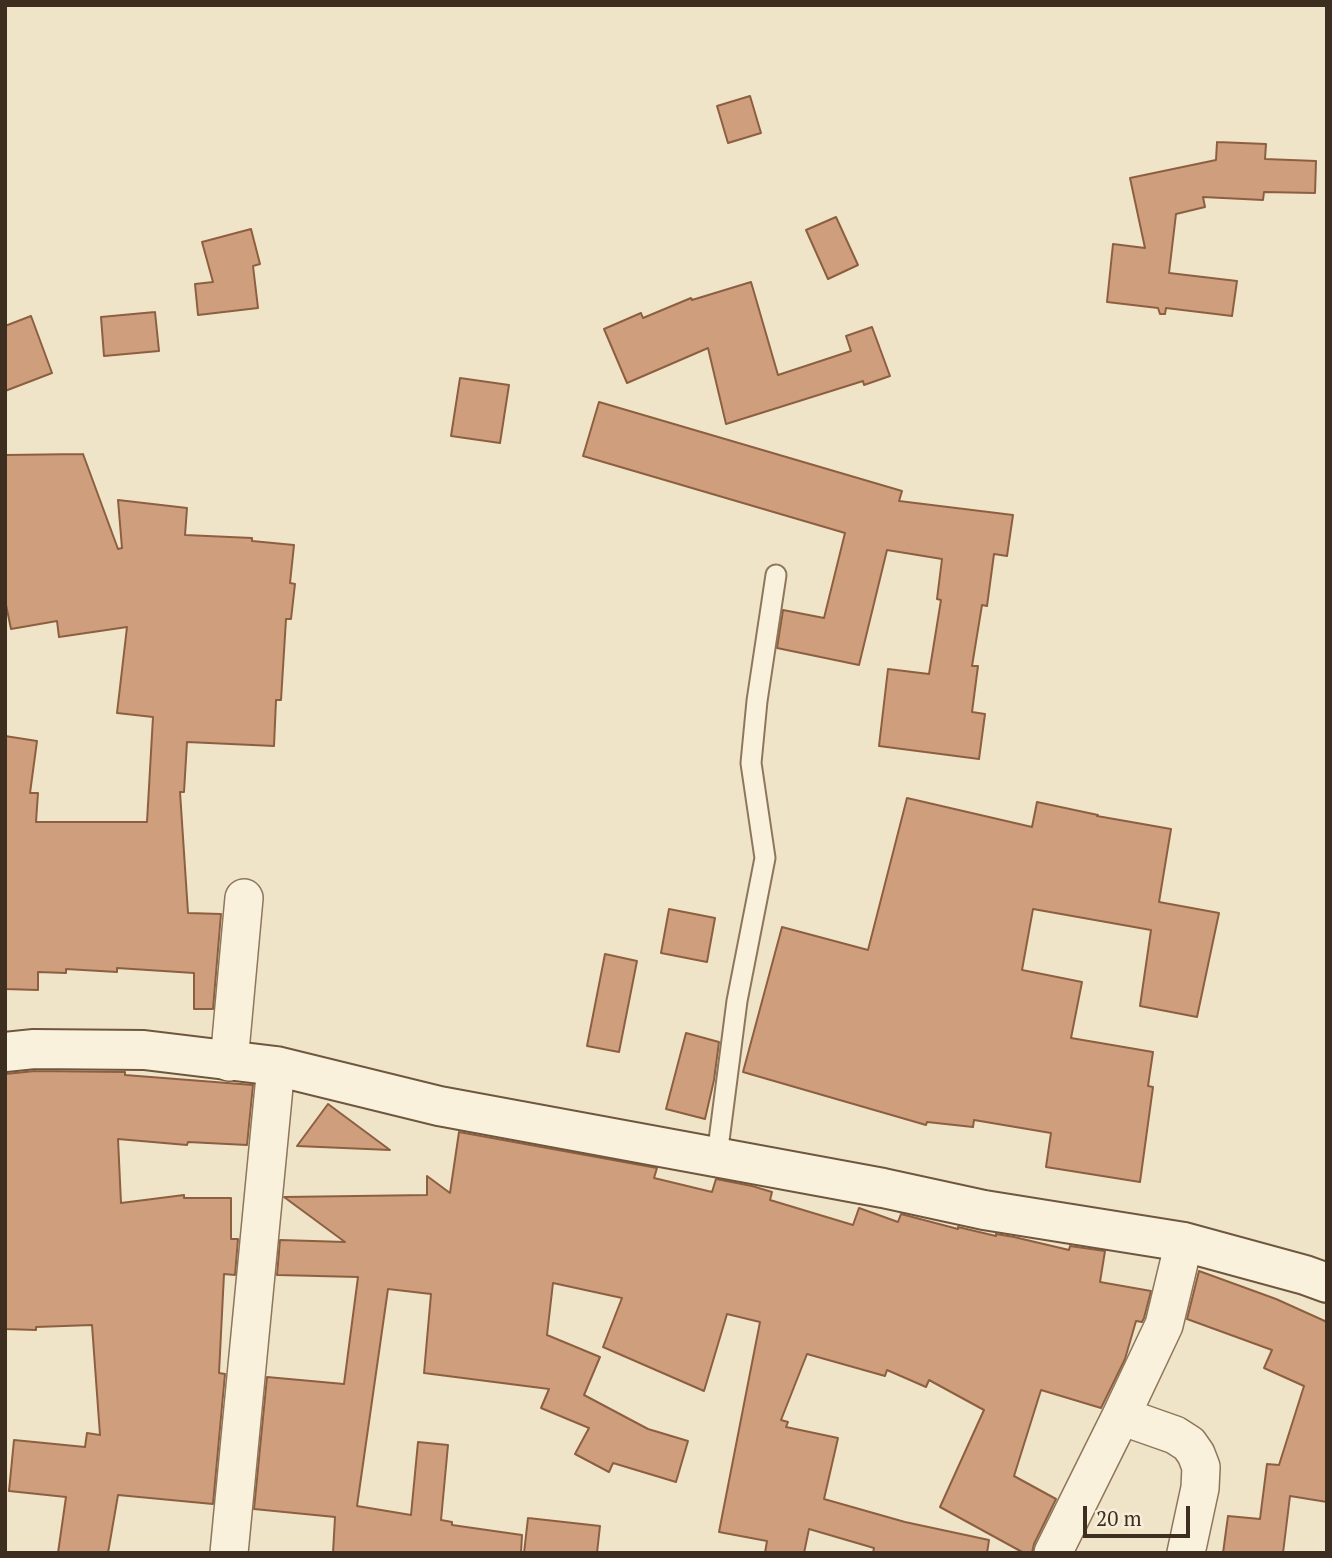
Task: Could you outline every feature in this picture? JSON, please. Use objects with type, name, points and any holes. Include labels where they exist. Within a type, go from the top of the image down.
[{"type":"street","points":[[230,1049],[244,898]]},
{"type":"street","points":[[5,1052],[34,1049],[230,1049],[276,1066],[439,1106],[662,1149],[717,1156],[984,1210],[1184,1242],[1327,1283]]},
{"type":"street","points":[[229,1553],[276,1066]]},
{"type":"street","points":[[1053,1553],[1164,1325],[1184,1242]]},
{"type":"street","points":[[1121,1416],[1175,1435],[1189,1444],[1196,1454],[1201,1467],[1200,1488],[1186,1553]]},
{"type":"lane","points":[[717,1156],[737,1001],[765,858],[751,763],[757,701],[776,575]]},
{"type":"building","points":[[750,96],[761,133],[728,143],[717,106]]},
{"type":"building","points":[[1217,142],[1266,144],[1265,159],[1316,161],[1315,193],[1264,192],[1263,200],[1203,197],[1205,207],[1176,214],[1169,273],[1237,281],[1232,316],[1166,308],[1165,314],[1160,314],[1158,308],[1107,302],[1113,244],[1145,248],[1130,178],[1216,160]]},
{"type":"building","points":[[836,217],[858,265],[828,279],[806,230]]},
{"type":"building","points":[[251,229],[260,264],[253,266],[258,308],[198,315],[195,284],[213,282],[202,242]]},
{"type":"building","points":[[751,282],[778,375],[851,351],[846,336],[872,327],[890,376],[864,385],[863,381],[726,424],[708,348],[627,383],[604,329],[641,313],[643,318],[691,298],[692,300]]},
{"type":"building","points":[[155,312],[159,351],[104,356],[101,317]]},
{"type":"building","points":[[31,316],[52,373],[5,391],[5,326]]},
{"type":"building","points":[[460,378],[509,385],[500,443],[451,436]]},
{"type":"building","points":[[599,402],[902,491],[899,501],[1013,515],[1007,556],[994,554],[987,606],[982,605],[972,666],[978,666],[972,712],[985,714],[979,759],[879,746],[888,669],[929,674],[941,600],[937,599],[942,559],[887,550],[859,665],[777,648],[783,610],[824,618],[845,533],[583,456]]},
{"type":"building","points":[[83,454],[118,549],[122,548],[118,500],[187,508],[185,535],[252,538],[252,541],[294,545],[290,583],[295,584],[291,619],[286,619],[281,700],[276,700],[274,746],[187,742],[184,792],[180,792],[188,913],[221,914],[213,1009],[194,1009],[194,973],[117,968],[117,972],[66,969],[66,973],[38,972],[38,990],[5,989],[5,736],[37,741],[30,793],[38,793],[36,822],[147,822],[153,717],[117,713],[127,627],[59,637],[57,621],[11,629],[5,600],[5,455]]},
{"type":"building","points":[[907,798],[1032,827],[1037,802],[1171,829],[1159,902],[1219,913],[1197,1017],[1140,1006],[1151,930],[1033,909],[1022,970],[1082,982],[1071,1038],[1153,1052],[1148,1086],[1153,1087],[1140,1182],[1046,1167],[1051,1133],[974,1120],[973,1127],[927,1122],[926,1125],[743,1072],[782,927],[868,950]]},
{"type":"building","points":[[669,909],[715,918],[707,962],[661,953]]},
{"type":"building","points":[[605,954],[637,961],[619,1052],[587,1046]]},
{"type":"building","points":[[686,1033],[719,1042],[705,1119],[666,1109]]},
{"type":"building","points":[[35,1071],[125,1072],[125,1075],[253,1085],[247,1145],[188,1142],[187,1145],[118,1139],[121,1203],[184,1195],[184,1198],[231,1198],[231,1239],[238,1239],[235,1275],[224,1274],[219,1373],[225,1374],[213,1504],[118,1495],[108,1553],[58,1553],[66,1497],[9,1491],[14,1440],[85,1447],[87,1433],[100,1435],[92,1325],[36,1327],[36,1330],[5,1329],[5,1074]]},
{"type":"building","points":[[328,1104],[390,1150],[297,1146]]},
{"type":"building","points":[[459,1132],[657,1168],[654,1178],[712,1192],[716,1179],[752,1186],[772,1192],[770,1200],[853,1225],[859,1208],[898,1222],[901,1214],[958,1229],[1014,1237],[1069,1250],[1070,1246],[1105,1251],[1100,1282],[1151,1291],[1144,1318],[1142,1322],[1136,1321],[1125,1359],[1101,1408],[1041,1390],[1014,1476],[1056,1499],[1032,1553],[1024,1553],[940,1507],[984,1410],[929,1380],[926,1387],[887,1370],[885,1376],[807,1354],[781,1420],[788,1422],[786,1427],[838,1438],[824,1499],[905,1522],[989,1540],[987,1553],[873,1553],[874,1548],[809,1529],[804,1553],[765,1553],[767,1541],[719,1532],[760,1322],[727,1314],[704,1391],[603,1347],[622,1298],[553,1283],[547,1335],[600,1357],[584,1395],[648,1429],[688,1441],[676,1482],[613,1463],[609,1472],[575,1454],[589,1428],[541,1408],[549,1389],[424,1373],[431,1294],[388,1289],[357,1506],[411,1515],[418,1442],[448,1445],[441,1520],[452,1522],[452,1525],[522,1535],[521,1553],[333,1553],[335,1517],[254,1509],[267,1377],[344,1384],[358,1277],[277,1275],[280,1240],[345,1242],[284,1197],[427,1195],[427,1176],[450,1193]]},
{"type":"building","points":[[1199,1271],[1276,1299],[1327,1322],[1327,1502],[1290,1496],[1283,1553],[1223,1553],[1228,1516],[1260,1519],[1267,1464],[1279,1465],[1304,1386],[1264,1368],[1272,1350],[1187,1319]]},
{"type":"building","points":[[528,1518],[600,1526],[597,1553],[524,1553]]}]
